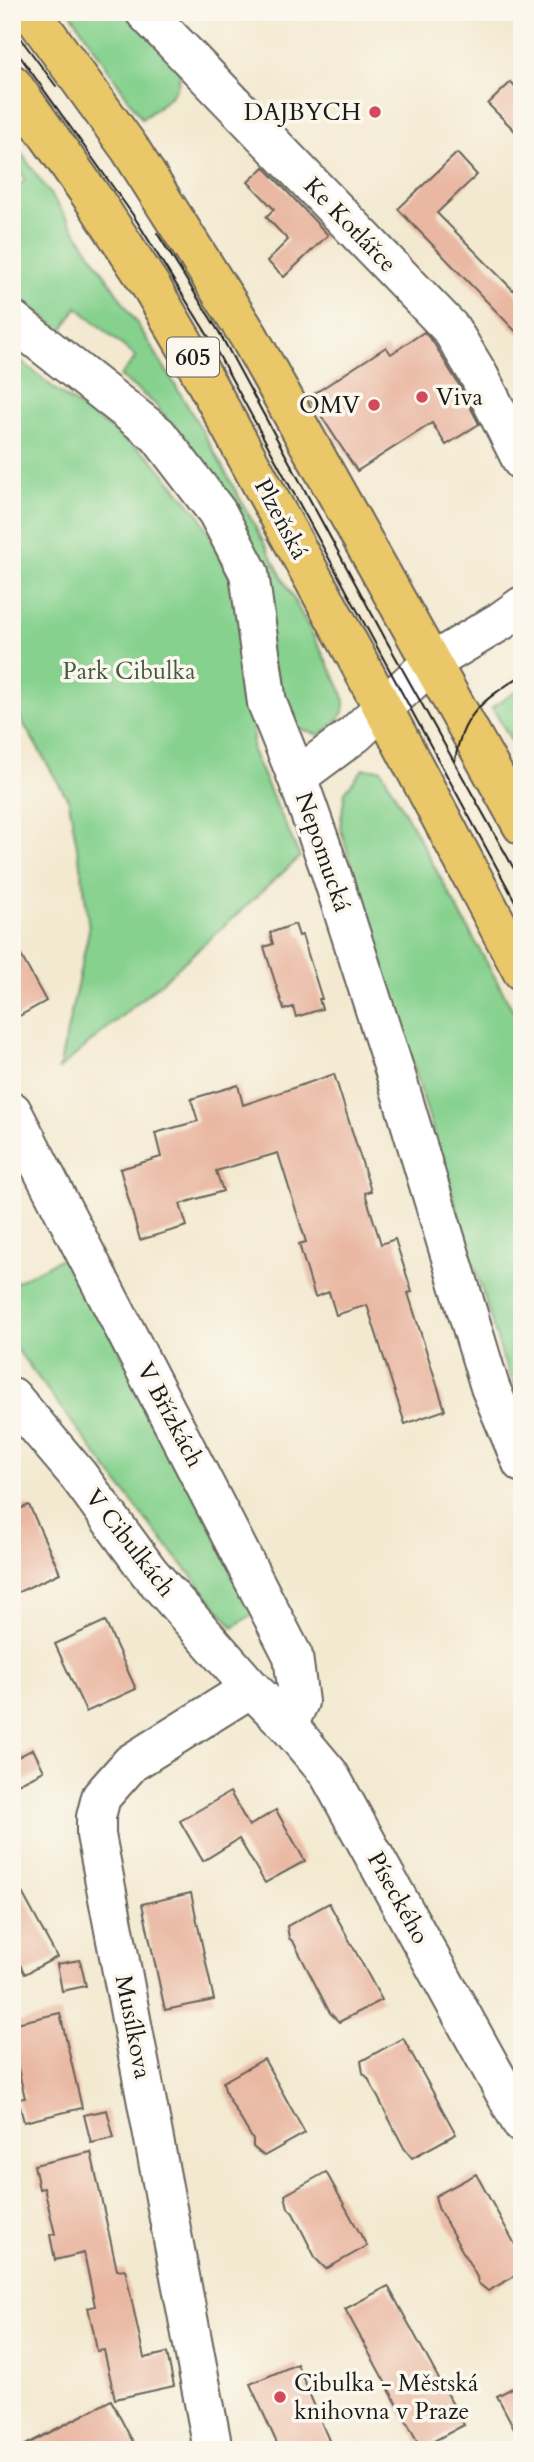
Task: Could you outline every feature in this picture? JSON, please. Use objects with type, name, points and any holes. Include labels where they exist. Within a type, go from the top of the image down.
[{"type":"main road","name":"605","points":[[31,12],[130,149],[211,274],[289,407],[522,825]]},
{"type":"main road","name":"Plzeňská","points":[[12,83],[152,288],[238,438],[522,971]]},
{"type":"street","name":"Ke Kotlářce","points":[[145,12],[451,329],[478,374],[522,461]]},
{"type":"street","name":"Nepomucká","points":[[12,320],[158,435],[216,512],[249,573],[267,704],[297,777],[394,1069],[490,1387],[522,1463]]},
{"type":"street","points":[[297,777],[355,734],[431,663],[522,606]]},
{"type":"street","name":"V Břízkách","points":[[12,1111],[293,1656],[299,1702],[288,1725]]},
{"type":"street","name":"V Cibulkách","points":[[13,1396],[78,1475],[149,1572],[251,1688]]},
{"type":"street","name":"Píseckého","points":[[251,1688],[288,1725],[329,1774],[522,2124]]},
{"type":"street","name":"Musílkova","points":[[204,2446],[96,1835],[96,1817],[101,1797],[131,1763],[251,1688]]},
{"type":"green space","points":[[70,12],[125,12],[179,68],[178,85],[169,98],[142,119]]},
{"type":"green space","points":[[12,147],[24,157],[75,230],[172,380],[233,485],[338,683],[344,700],[342,713],[334,724],[320,735],[295,728],[199,461],[154,403],[120,376],[136,357],[77,307],[62,331],[12,292],[12,196],[25,179],[12,159]]},
{"type":"green space","name":"Park Cibulka","points":[[12,353],[56,390],[150,457],[201,517],[233,583],[255,705],[252,751],[300,857],[163,981],[59,1069],[89,930],[69,801],[12,704]]},
{"type":"green space","points":[[522,688],[522,759],[492,707]]},
{"type":"green space","points":[[363,769],[381,769],[522,1027],[522,1405],[503,1359],[340,827],[345,792]]},
{"type":"green space","points":[[69,1254],[256,1612],[233,1627],[146,1520],[12,1343],[12,1284]]},
{"type":"building","points":[[511,82],[522,93],[522,138],[488,104]]},
{"type":"building","points":[[457,153],[477,175],[437,213],[522,299],[522,338],[398,209]]},
{"type":"building","points":[[264,167],[328,235],[284,277],[267,261],[288,240],[266,217],[274,209],[248,182]]},
{"type":"building","points":[[424,332],[459,385],[479,424],[446,445],[432,423],[357,471],[309,397],[386,347],[391,354]]},
{"type":"building","points":[[295,924],[299,936],[302,935],[322,999],[319,999],[322,1009],[296,1017],[293,1007],[284,1010],[264,947],[273,944],[270,933]]},
{"type":"building","points":[[12,939],[46,1001],[12,1020]]},
{"type":"building","points":[[334,1074],[371,1191],[365,1193],[381,1244],[395,1239],[412,1292],[408,1293],[445,1410],[405,1424],[367,1305],[336,1315],[329,1292],[315,1297],[299,1244],[306,1242],[278,1153],[216,1171],[223,1191],[180,1204],[187,1226],[140,1240],[120,1169],[161,1157],[155,1133],[198,1121],[191,1099],[238,1085],[243,1105]]},
{"type":"building","points":[[29,1505],[60,1573],[12,1595],[12,1512]]},
{"type":"building","points":[[105,1621],[136,1689],[86,1712],[55,1644]]},
{"type":"building","points":[[33,1749],[44,1771],[12,1787],[12,1760]]},
{"type":"building","points":[[230,1792],[249,1826],[276,1810],[305,1861],[265,1883],[239,1839],[203,1861],[180,1821]]},
{"type":"building","points":[[12,1874],[57,1957],[25,1974],[12,1950]]},
{"type":"building","points":[[191,1893],[214,2000],[165,2010],[142,1904]]},
{"type":"building","points":[[329,1903],[382,2000],[339,2022],[330,2013],[289,1938],[287,1926]]},
{"type":"building","points":[[80,1960],[86,1986],[62,1991],[57,1964]]},
{"type":"building","points":[[60,2013],[82,2108],[24,2122],[18,2099],[25,2098],[12,2043],[12,2024]]},
{"type":"building","points":[[403,2038],[456,2134],[412,2158],[363,2073],[361,2061]]},
{"type":"building","points":[[264,2059],[305,2133],[264,2156],[253,2147],[253,2140],[226,2094],[223,2082]]},
{"type":"building","points":[[107,2110],[114,2138],[91,2143],[84,2115]]},
{"type":"building","points":[[91,2152],[117,2270],[125,2269],[144,2358],[167,2353],[174,2386],[115,2399],[104,2350],[97,2351],[88,2308],[95,2306],[84,2253],[55,2260],[50,2235],[55,2234],[44,2188],[39,2189],[34,2165]]},
{"type":"building","points":[[326,2172],[367,2246],[326,2269],[316,2259],[288,2208],[285,2195]]},
{"type":"building","points":[[476,2174],[522,2257],[522,2272],[488,2291],[478,2283],[438,2208],[435,2196]]},
{"type":"building","points":[[388,2286],[464,2425],[421,2448],[345,2309]]},
{"type":"building","points":[[297,2364],[333,2450],[280,2450],[250,2384]]},
{"type":"building","points":[[522,2383],[522,2443],[497,2396]]},
{"type":"building","points":[[111,2400],[137,2450],[16,2450],[85,2414]]},
{"type":"tram line","points":[[12,27],[56,86]]},
{"type":"tram line","points":[[12,45],[133,215],[210,339],[522,914]]},
{"type":"tram line","points":[[157,233],[219,332],[522,883]]},
{"type":"tram line","points":[[455,762],[463,732],[476,710],[496,692],[522,675]]},
{"type":"place","name":"DAJBYCH","points":[[375,112]]},
{"type":"place","name":"Viva","points":[[422,397]]},
{"type":"place","name":"OMV","points":[[374,405]]},
{"type":"place","name":"Cibulka - Městská knihovna v Praze","points":[[280,2397]]}]
